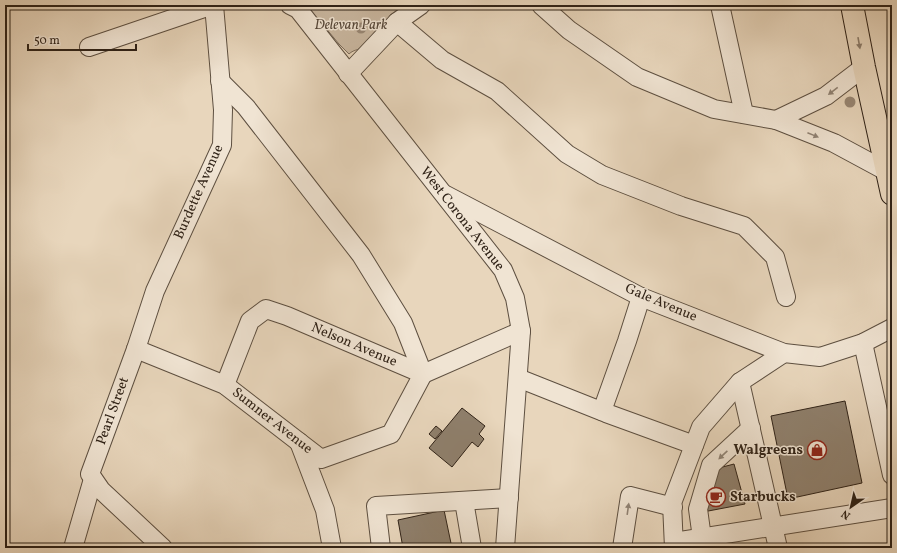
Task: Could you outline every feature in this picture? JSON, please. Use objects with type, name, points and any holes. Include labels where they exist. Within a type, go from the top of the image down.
[{"type":"main road","points":[[852,5],[892,194]]},
{"type":"street","points":[[90,47],[213,5]]},
{"type":"street","name":"Burdette Avenue","points":[[136,349],[155,291],[222,145],[223,110],[213,5]]},
{"type":"street","name":"West Corona Avenue","points":[[290,5],[298,9],[503,270],[515,298],[521,331],[505,548]]},
{"type":"street","points":[[348,74],[397,22],[421,5]]},
{"type":"street","points":[[541,5],[569,30],[637,77],[714,109],[776,120],[834,144],[886,171]]},
{"type":"street","points":[[720,5],[744,114]]},
{"type":"street","points":[[397,22],[442,60],[497,91],[567,154],[602,175],[681,206],[744,226],[775,257],[786,297]]},
{"type":"street","points":[[776,120],[826,96],[864,67]]},
{"type":"street","points":[[220,80],[246,107],[361,255],[403,323],[423,374],[521,331]]},
{"type":"street","name":"Gale Avenue","points":[[441,192],[641,297],[784,353],[820,357],[863,343],[892,328]]},
{"type":"street","points":[[602,411],[641,297]]},
{"type":"street","name":"Nelson Avenue","points":[[225,385],[250,321],[266,309],[287,316],[423,374]]},
{"type":"street","points":[[863,343],[892,475]]},
{"type":"street","name":"Sumner Avenue","points":[[136,349],[225,385],[321,459],[391,434],[423,374]]},
{"type":"street","name":"Pearl Street","points":[[73,548],[91,477],[136,349]]},
{"type":"street","points":[[784,353],[740,382],[701,427],[672,503],[674,545],[702,538],[892,508]]},
{"type":"street","points":[[518,378],[694,445]]},
{"type":"street","points":[[740,382],[778,548]]},
{"type":"street","points":[[702,538],[698,510],[711,465],[751,428]]},
{"type":"street","points":[[298,442],[325,510],[332,548]]},
{"type":"street","points":[[91,477],[101,490],[163,548]]},
{"type":"street","points":[[622,548],[630,496],[673,507]]},
{"type":"street","points":[[381,548],[376,506],[509,498]]},
{"type":"street","points":[[464,501],[472,548]]},
{"type":"green space","name":"Delevan Park","points":[[304,5],[403,5],[381,25],[366,45],[349,54]]},
{"type":"building","name":"Walgreens","points":[[845,401],[862,483],[788,499],[771,416]]},
{"type":"building","points":[[462,408],[485,426],[479,434],[484,439],[478,447],[472,442],[452,467],[429,448]]},
{"type":"building","points":[[436,426],[442,431],[435,439],[429,434]]},
{"type":"building","points":[[734,464],[745,504],[703,512],[715,469]]},
{"type":"building","points":[[444,510],[452,548],[403,548],[398,520]]},
{"type":"place","name":"Walgreens","points":[[817,450]]},
{"type":"place","name":"Starbucks","points":[[716,497]]}]
